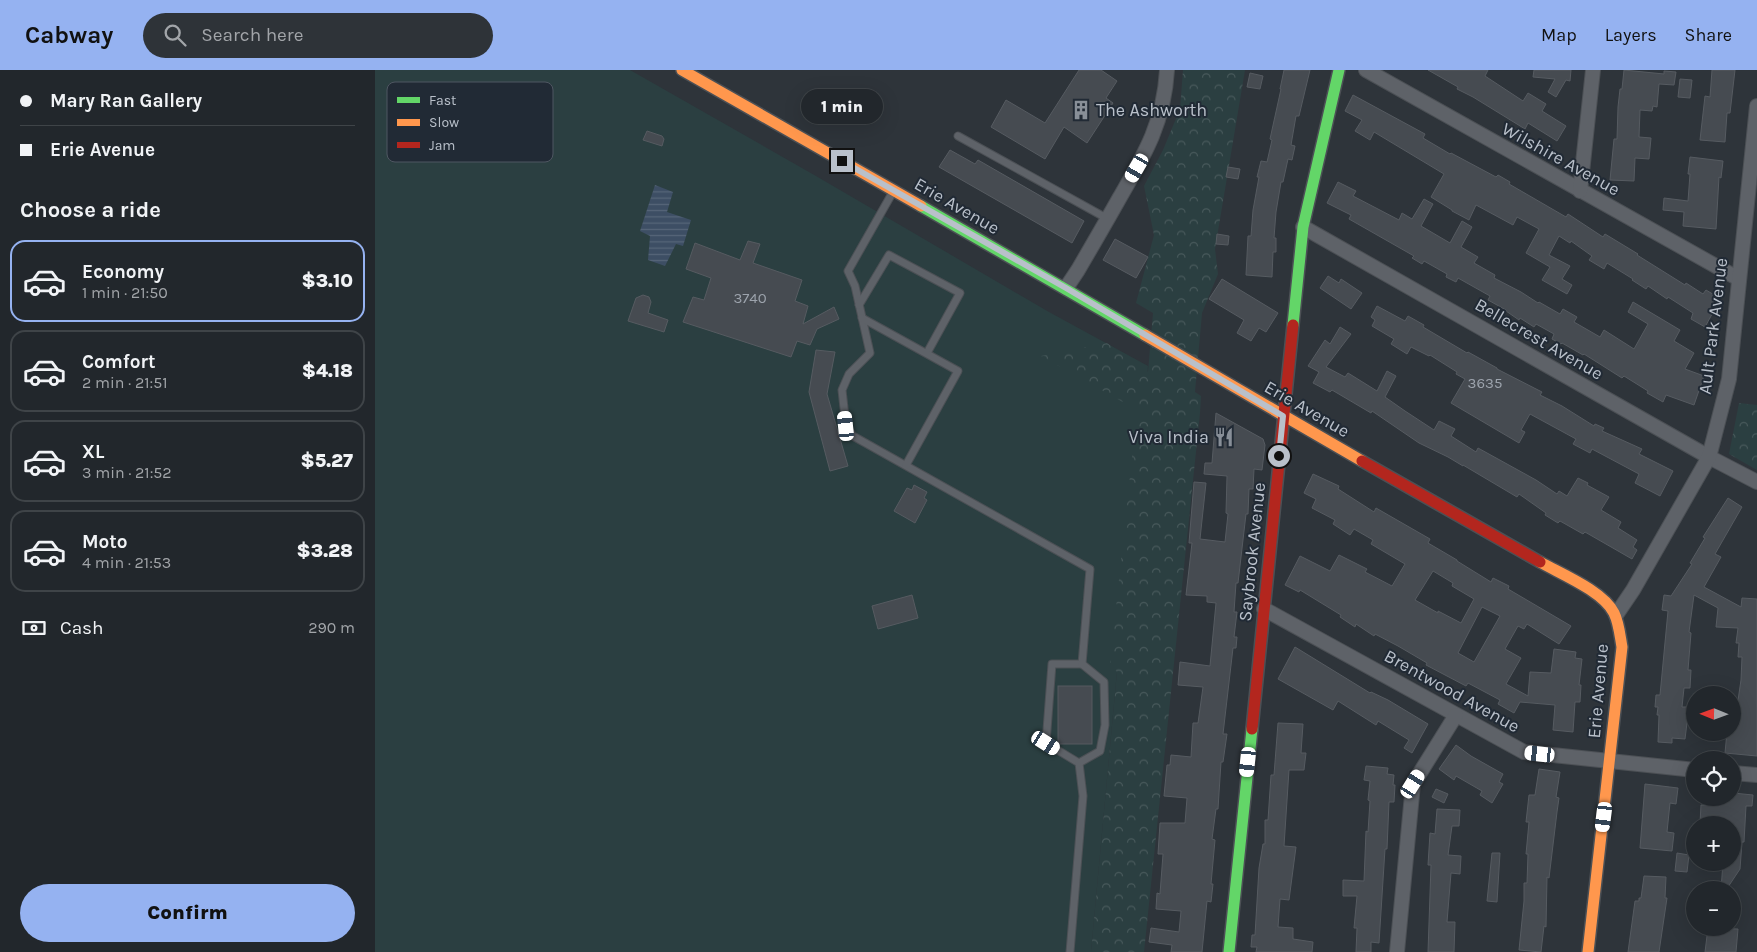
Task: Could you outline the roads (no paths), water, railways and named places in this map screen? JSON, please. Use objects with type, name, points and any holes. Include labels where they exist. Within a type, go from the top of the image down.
[{"type":"street","name":"Erie Avenue","points":[[681,70],[1066,288],[1283,416],[1587,588],[1609,604],[1616,615],[1621,647],[1588,952]]},
{"type":"street","points":[[1066,288],[1146,152],[1162,108],[1167,70]]},
{"type":"street","name":"Saybrook Avenue","points":[[1229,952],[1303,227],[1339,70]]},
{"type":"street","name":"Wilshire Avenue","points":[[1366,70],[1739,279]]},
{"type":"street","points":[[1580,191],[1593,70]]},
{"type":"street","name":"Ault Park Avenue","points":[[1616,615],[1633,590],[1709,457],[1729,378],[1757,106]]},
{"type":"street","name":"Bellecrest Avenue","points":[[1303,227],[1709,457],[1757,482]]},
{"type":"street","name":"Brentwood Avenue","points":[[1264,609],[1524,752],[1686,769]]},
{"type":"street","points":[[1397,952],[1413,784],[1456,715]]},
{"type":"street","points":[[1741,774],[1757,775]]},
{"type":"lane","points":[[958,136],[1107,219]]},
{"type":"lane","points":[[894,190],[848,271],[855,286],[870,353],[849,374],[842,390],[846,426],[853,436],[1090,569],[1082,664]]},
{"type":"lane","points":[[859,305],[889,255],[960,293],[927,354]]},
{"type":"lane","points":[[862,318],[958,371],[905,465]]},
{"type":"lane","points":[[1052,664],[1082,664],[1104,682],[1105,725],[1099,751],[1079,763],[1046,743],[1052,664]]},
{"type":"lane","points":[[1070,952],[1083,796],[1079,763]]},
{"type":"water","points":[[655,185],[673,192],[667,212],[691,220],[683,246],[676,244],[665,266],[648,260],[650,236],[640,231]]},
{"type":"place","name":"The Ashworth","points":[[1081,110]]},
{"type":"place","name":"Viva India","points":[[1224,437]]}]
